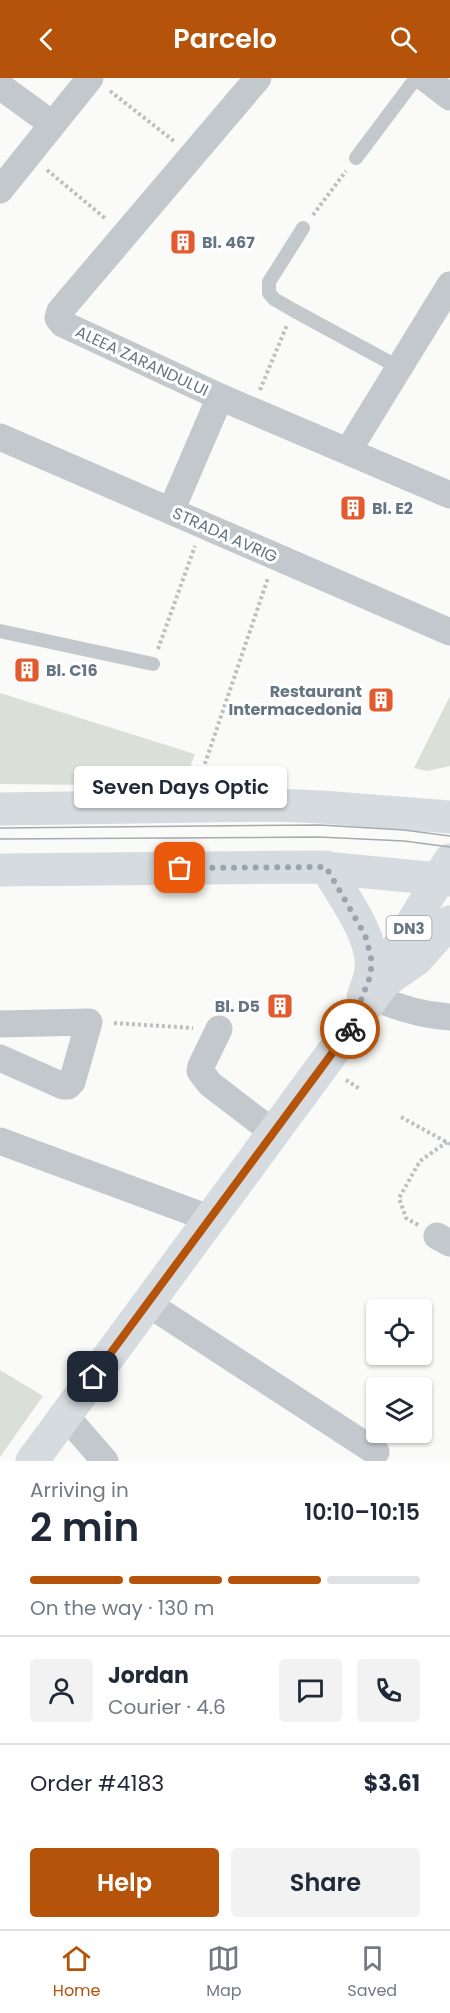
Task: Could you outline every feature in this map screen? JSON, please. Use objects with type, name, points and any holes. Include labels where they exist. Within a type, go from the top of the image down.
[{"type":"main road","points":[[0,809],[322,807],[450,817]]},
{"type":"main road","points":[[0,870],[326,867],[446,873]]},
{"type":"main road","points":[[326,867],[365,935],[371,956],[371,974],[353,1025]]},
{"type":"main road","name":"DN3","points":[[32,1461],[379,989],[395,952],[446,873]]},
{"type":"main road","name":"DN3","points":[[379,989],[417,959],[450,922]]},
{"type":"street","name":"ALEEA ZARANDULUI","points":[[258,78],[60,311],[58,318],[63,324],[220,397],[450,495]]},
{"type":"street","points":[[425,78],[450,97]]},
{"type":"street","points":[[0,190],[52,124],[96,82]]},
{"type":"street","points":[[0,86],[52,124]]},
{"type":"street","points":[[348,451],[450,285]]},
{"type":"street","points":[[171,511],[220,397]]},
{"type":"street","name":"STRADA AVRIG","points":[[0,436],[202,526],[450,632]]},
{"type":"street","points":[[379,989],[403,1009],[450,1017]]},
{"type":"street","points":[[0,1024],[89,1022],[72,1082],[68,1086],[63,1086],[0,1058]]},
{"type":"street","points":[[219,1029],[200,1071],[210,1084],[274,1133]]},
{"type":"street","points":[[0,1141],[211,1219]]},
{"type":"street","points":[[147,1303],[376,1452]]},
{"type":"street","points":[[65,1415],[105,1461]]},
{"type":"lane","points":[[356,158],[416,78]]},
{"type":"lane","points":[[303,228],[269,282],[269,292],[274,299],[398,367]]},
{"type":"lane","points":[[0,631],[153,664]]},
{"type":"path","points":[[96,82],[192,156]]},
{"type":"path","points":[[28,154],[125,235]]},
{"type":"path","points":[[303,228],[356,158]]},
{"type":"path","points":[[251,410],[293,310]]},
{"type":"path","points":[[153,664],[202,526]]},
{"type":"path","points":[[196,806],[199,777],[276,557]]},
{"type":"path","points":[[89,1022],[219,1029]]},
{"type":"path","points":[[401,1117],[449,1143],[420,1161],[399,1198],[406,1218],[443,1240]]},
{"type":"shaded area","points":[[0,693],[195,754],[183,786],[0,784]]},
{"type":"shaded area","points":[[450,696],[450,766],[427,771],[414,768]]},
{"type":"shaded area","points":[[0,1370],[43,1396],[0,1457]]},
{"type":"tram line","points":[[0,828],[320,825],[404,830],[450,836]]},
{"type":"tram line","points":[[0,839],[319,837],[404,841],[450,847]]},
{"type":"way so far","points":[[180,868],[326,867],[365,935],[371,956],[371,974],[350,1029]]},
{"type":"place","name":"Bl. 467","points":[[183,242]]},
{"type":"place","name":"Bl. E2","points":[[353,508]]},
{"type":"place","name":"Bl. C16","points":[[27,670]]},
{"type":"place","name":"Restaurant Intermacedonia","points":[[381,700]]},
{"type":"place","name":"Seven Days Optic","points":[[180,868]]},
{"type":"place","name":"Bl. D5","points":[[280,1006]]},
{"type":"route","points":[[93,1377],[350,1029]]}]
